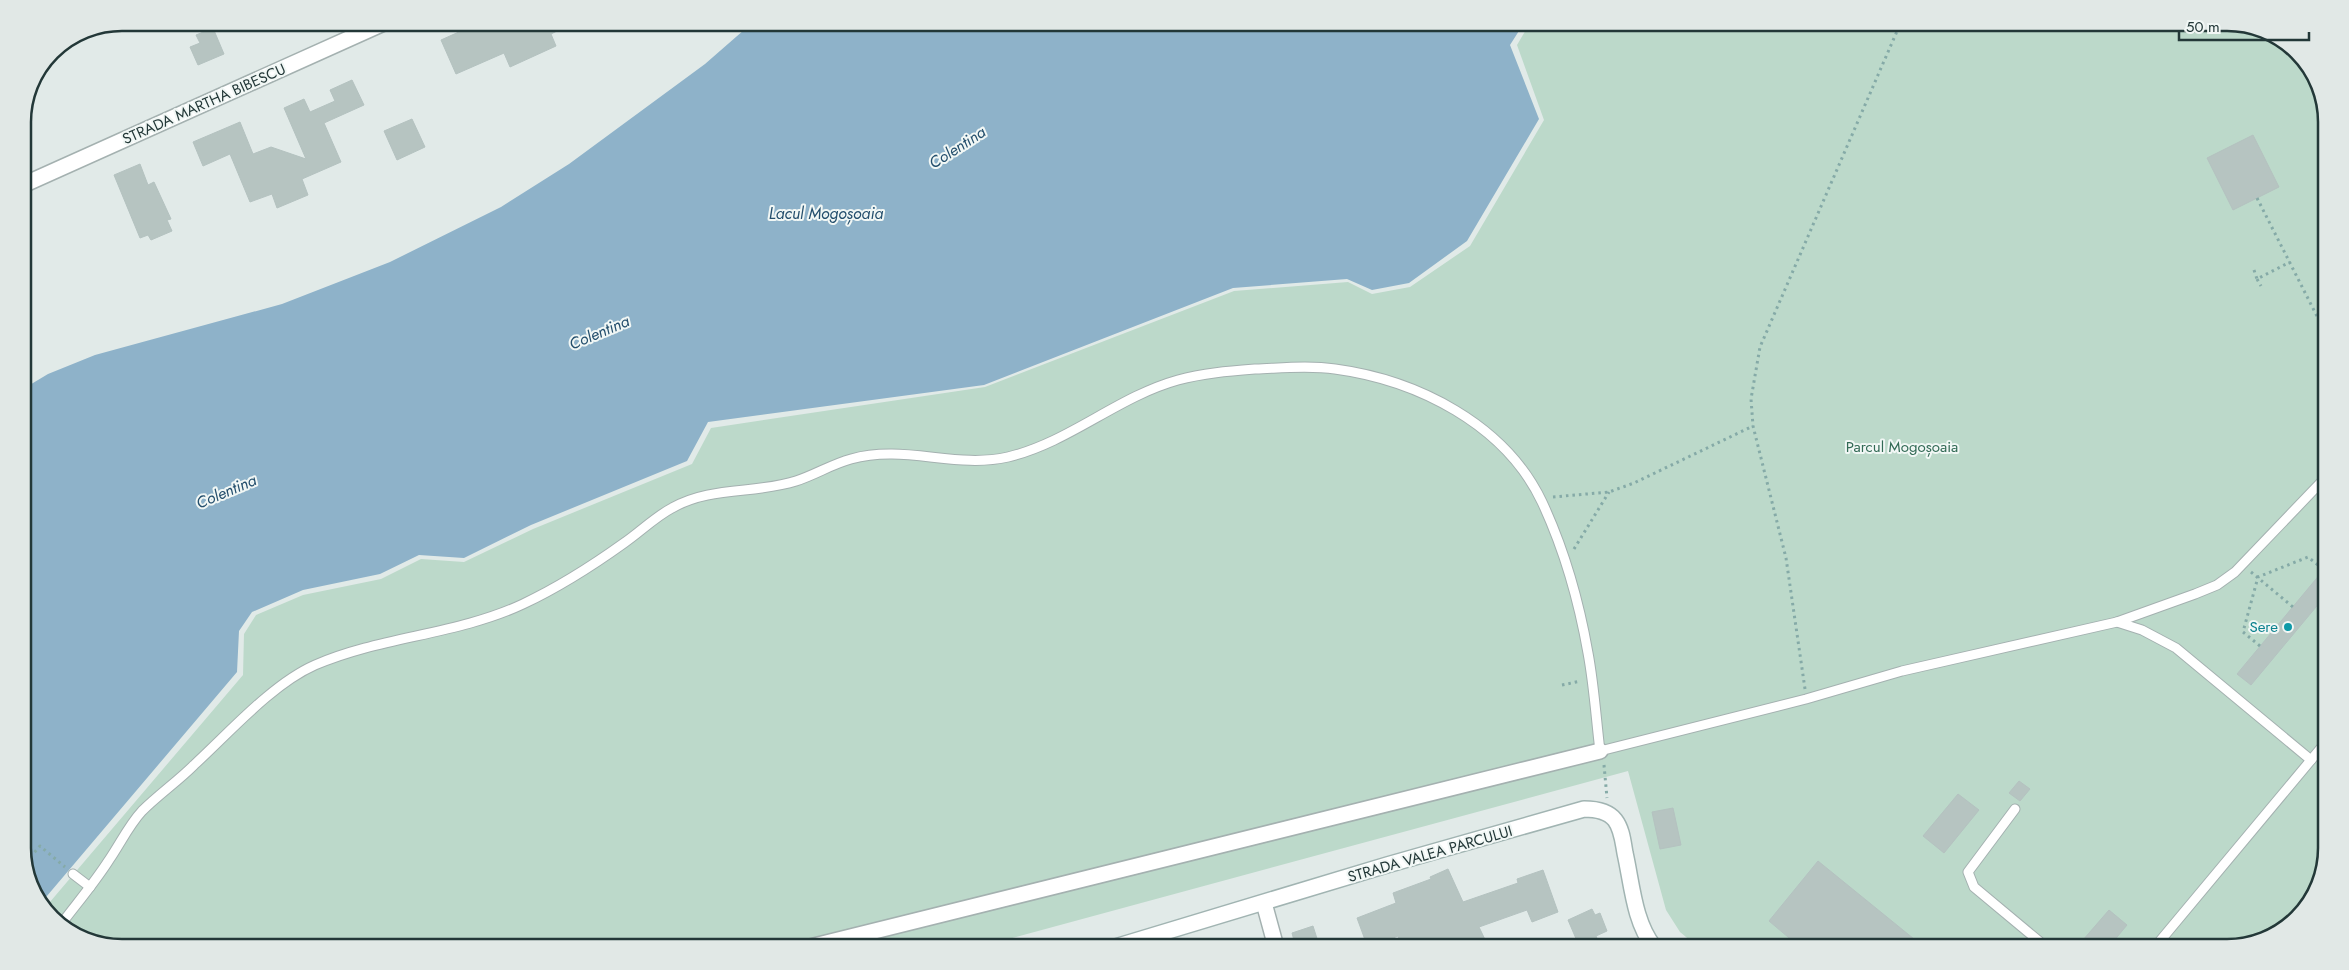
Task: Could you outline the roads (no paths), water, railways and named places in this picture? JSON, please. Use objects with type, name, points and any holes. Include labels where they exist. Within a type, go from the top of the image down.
[{"type":"street","name":"STRADA MARTHA BIBESCU","points":[[31,181],[366,31]]},
{"type":"street","points":[[846,939],[1600,751]]},
{"type":"street","name":"STRADA VALEA PARCULUI","points":[[1143,939],[1584,809],[1594,809],[1608,814],[1620,828],[1636,903],[1643,928],[1649,939]]},
{"type":"street","points":[[1264,903],[1274,939]]},
{"type":"lane","points":[[65,919],[90,887],[141,812],[184,775],[249,713],[299,674],[314,665],[409,638],[462,626],[496,616],[524,604],[587,570],[675,506],[701,496],[796,482],[850,459],[884,453],[920,454],[957,460],[983,461],[1009,456],[1067,435],[1140,394],[1179,380],[1222,372],[1278,368],[1330,368],[1369,375],[1404,386],[1454,408],[1492,436],[1518,465],[1540,497],[1557,537],[1587,647],[1600,751],[1806,699],[1902,671],[2117,622],[2218,585],[2243,564],[2318,485]]},
{"type":"lane","points":[[2117,622],[2142,630],[2176,648],[2311,760]]},
{"type":"lane","points":[[2162,939],[2318,752]]},
{"type":"lane","points":[[2015,809],[1968,872],[1974,887],[2035,939]]},
{"type":"lane","points":[[73,874],[90,887]]},
{"type":"water","name":"Lacul Mogoșoaia","points":[[743,31],[1519,31],[1510,45],[1539,119],[1467,241],[1409,283],[1372,290],[1347,279],[1233,288],[984,385],[708,422],[687,461],[531,525],[464,558],[419,555],[380,574],[303,590],[252,612],[239,631],[237,672],[46,897],[36,877],[31,854],[31,384],[48,374],[95,355],[282,304],[390,262],[501,207],[569,164],[705,64]]},
{"type":"place","name":"Sere","points":[[2288,627]]},
{"type":"water label","name":"Colentina","points":[[957,147]]},
{"type":"water label","name":"Colentina","points":[[599,332]]},
{"type":"water label","name":"Colentina","points":[[226,491]]},
{"type":"park label","name":"Parcul Mogoșoaia","points":[[1902,447]]}]
